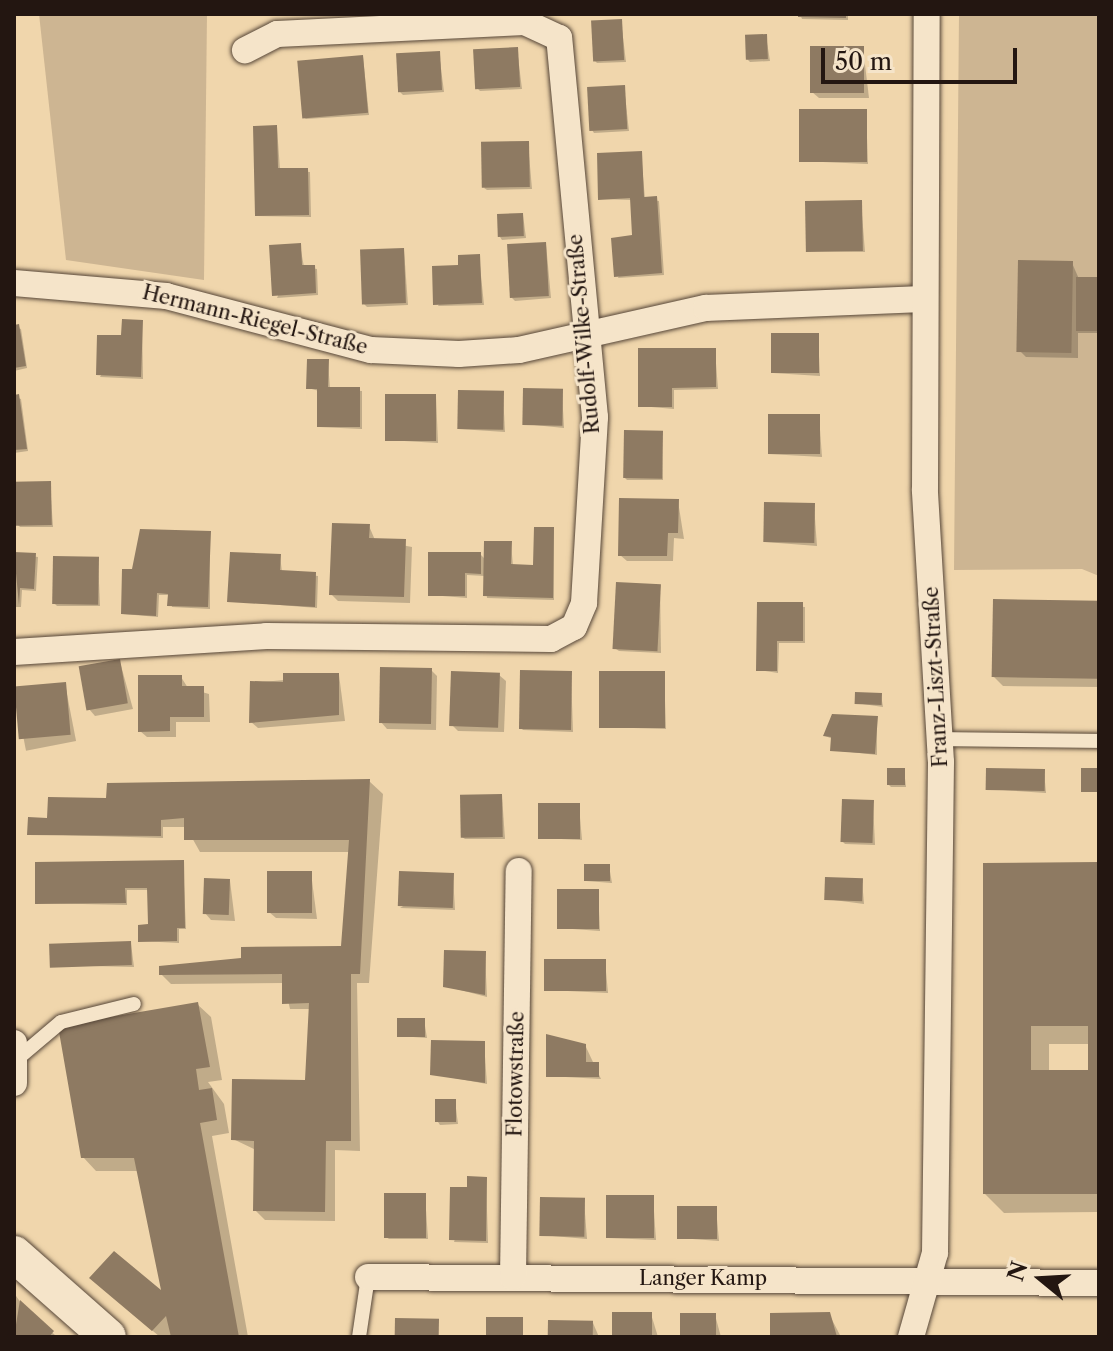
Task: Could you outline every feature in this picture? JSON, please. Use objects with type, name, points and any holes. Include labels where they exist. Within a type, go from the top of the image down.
[{"type":"main road","points":[[14,1254],[108,1337]]},
{"type":"street","name":"Franz-Liszt-Straße","points":[[911,1337],[935,1253],[940,739],[922,299],[927,14]]},
{"type":"street","name":"Rudolf-Wilke-Straße","points":[[14,652],[266,636],[551,639],[574,627],[584,603],[594,461],[563,53],[549,28],[524,22],[277,34],[245,50]]},
{"type":"street","name":"Hermann-Riegel-Straße","points":[[14,283],[166,296],[371,350],[474,353],[752,302],[922,299]]},
{"type":"street","name":"Flotowstraße","points":[[513,1277],[519,871]]},
{"type":"street","name":"Langer Kamp","points":[[368,1277],[1099,1283]]},
{"type":"lane","points":[[940,739],[1099,741]]},
{"type":"lane","points":[[15,1062],[61,1022],[134,1004]]},
{"type":"lane","name":"Langer Kamp","points":[[359,1337],[368,1277]]},
{"type":"shaded area","points":[[39,14],[207,14],[204,280],[66,260]]},
{"type":"shaded area","points":[[959,14],[1099,14],[1099,576],[1082,569],[954,570]]},
{"type":"building","points":[[798,14],[846,14],[846,18],[798,17]]},
{"type":"building","points":[[622,19],[624,60],[593,62],[591,21]]},
{"type":"building","points":[[767,34],[768,59],[746,60],[745,35]]},
{"type":"building","points":[[810,46],[864,46],[864,93],[810,93]]},
{"type":"building","points":[[518,47],[520,87],[475,89],[473,49]]},
{"type":"building","points":[[440,51],[442,90],[398,92],[396,53]]},
{"type":"building","points":[[363,55],[368,113],[302,119],[297,61]]},
{"type":"building","points":[[625,85],[627,129],[589,131],[587,87]]},
{"type":"building","points":[[799,109],[867,109],[867,162],[799,162]]},
{"type":"building","points":[[277,125],[278,168],[308,168],[309,215],[255,216],[253,126]]},
{"type":"building","points":[[529,141],[530,187],[482,188],[481,142]]},
{"type":"building","points":[[642,151],[644,197],[657,196],[662,273],[614,277],[611,238],[632,235],[630,198],[598,200],[597,153]]},
{"type":"building","points":[[862,200],[863,251],[806,252],[805,201]]},
{"type":"building","points":[[523,213],[524,236],[498,237],[497,214]]},
{"type":"building","points":[[546,242],[549,296],[510,298],[507,244]]},
{"type":"building","points":[[301,243],[302,265],[315,265],[316,293],[272,296],[269,245]]},
{"type":"building","points":[[404,248],[406,303],[362,305],[360,250]]},
{"type":"building","points":[[480,254],[482,303],[433,305],[432,266],[458,265],[458,255]]},
{"type":"building","points":[[1018,260],[1073,261],[1071,353],[1016,352]]},
{"type":"building","points":[[1076,277],[1099,277],[1099,331],[1076,331]]},
{"type":"building","points":[[122,319],[143,320],[141,377],[96,375],[97,335],[121,335]]},
{"type":"building","points":[[19,324],[26,366],[14,368],[14,325]]},
{"type":"building","points":[[771,333],[819,333],[819,373],[771,373]]},
{"type":"building","points":[[638,348],[716,348],[716,387],[672,388],[672,407],[638,407]]},
{"type":"building","points":[[307,359],[329,359],[328,387],[360,387],[360,427],[317,427],[317,389],[306,389]]},
{"type":"building","points":[[523,388],[563,389],[562,426],[522,425]]},
{"type":"building","points":[[458,390],[504,391],[503,430],[457,429]]},
{"type":"building","points":[[19,394],[27,449],[14,450],[14,395]]},
{"type":"building","points":[[385,394],[436,394],[436,441],[385,441]]},
{"type":"building","points":[[768,414],[820,414],[820,454],[768,454]]},
{"type":"building","points":[[624,430],[663,431],[662,479],[623,478]]},
{"type":"building","points":[[51,481],[52,525],[15,526],[14,482]]},
{"type":"building","points":[[619,498],[679,499],[678,533],[668,533],[667,556],[618,556]]},
{"type":"building","points":[[764,502],[815,503],[814,543],[763,542]]},
{"type":"building","points":[[332,523],[370,524],[369,538],[406,539],[404,597],[329,595]]},
{"type":"building","points":[[534,527],[554,527],[553,598],[483,596],[484,541],[512,541],[511,564],[533,565]]},
{"type":"building","points":[[140,529],[211,531],[208,607],[167,606],[168,594],[157,593],[156,616],[121,614],[122,569],[132,569]]},
{"type":"building","points":[[14,552],[36,553],[34,589],[20,588],[19,605]]},
{"type":"building","points":[[230,552],[281,554],[280,570],[316,572],[315,607],[227,602]]},
{"type":"building","points":[[428,552],[481,552],[481,574],[465,573],[465,596],[428,596]]},
{"type":"building","points":[[53,556],[99,557],[98,605],[52,604]]},
{"type":"building","points":[[616,582],[661,584],[657,651],[612,649]]},
{"type":"building","points":[[993,599],[1099,601],[1098,679],[992,677]]},
{"type":"building","points":[[757,602],[803,602],[803,641],[777,641],[777,671],[756,671]]},
{"type":"building","points":[[120,659],[128,703],[86,711],[79,666]]},
{"type":"building","points":[[380,667],[432,668],[431,724],[379,723]]},
{"type":"building","points":[[520,670],[572,671],[571,730],[519,729]]},
{"type":"building","points":[[451,671],[500,673],[498,728],[449,726]]},
{"type":"building","points":[[599,671],[665,671],[665,728],[599,728]]},
{"type":"building","points":[[283,673],[339,673],[339,715],[249,723],[250,681],[283,682]]},
{"type":"building","points":[[138,675],[182,675],[182,686],[204,686],[204,717],[170,717],[170,731],[138,732]]},
{"type":"building","points":[[66,682],[71,735],[19,739],[14,687]]},
{"type":"building","points":[[855,692],[882,693],[882,705],[855,704]]},
{"type":"building","points":[[832,714],[878,716],[875,754],[830,751],[831,737],[823,736]]},
{"type":"building","points":[[887,768],[905,768],[905,785],[887,785]]},
{"type":"building","points":[[986,768],[1045,769],[1045,791],[986,790]]},
{"type":"building","points":[[1081,768],[1099,768],[1099,792],[1081,792]]},
{"type":"building","points":[[370,779],[360,974],[351,974],[351,1141],[326,1141],[325,1212],[253,1211],[254,1141],[231,1140],[232,1079],[305,1080],[309,1003],[282,1004],[282,974],[159,975],[159,966],[241,958],[241,947],[341,946],[349,840],[184,840],[184,818],[161,820],[161,836],[27,835],[28,817],[47,818],[48,797],[106,798],[107,783]]},
{"type":"building","points":[[502,794],[503,837],[461,838],[460,795]]},
{"type":"building","points":[[842,799],[874,800],[872,843],[840,842]]},
{"type":"building","points":[[538,803],[580,803],[580,839],[538,839]]},
{"type":"building","points":[[184,860],[185,928],[177,928],[177,941],[138,942],[138,925],[148,924],[147,888],[125,888],[126,903],[35,904],[35,862]]},
{"type":"building","points":[[1099,862],[1099,1194],[983,1194],[983,863]],"holes":[[[1031,1026],[1088,1026],[1088,1070],[1031,1070]]]},
{"type":"building","points":[[584,864],[610,864],[610,881],[584,881]]},
{"type":"building","points":[[267,871],[312,871],[312,913],[267,913]]},
{"type":"building","points":[[399,871],[454,873],[453,908],[398,906]]},
{"type":"building","points":[[825,877],[863,878],[862,901],[824,900]]},
{"type":"building","points":[[204,878],[230,879],[229,915],[203,914]]},
{"type":"building","points":[[557,889],[599,889],[599,929],[557,929]]},
{"type":"building","points":[[131,941],[132,965],[50,968],[49,944]]},
{"type":"building","points":[[444,950],[486,951],[485,995],[443,987]]},
{"type":"building","points":[[544,959],[606,959],[606,991],[544,991]]},
{"type":"building","points":[[198,1002],[210,1067],[196,1069],[199,1090],[212,1088],[217,1120],[200,1123],[239,1337],[171,1337],[166,1316],[152,1331],[89,1278],[114,1251],[161,1290],[134,1158],[81,1158],[58,1026]]},
{"type":"building","points":[[397,1018],[425,1018],[425,1037],[397,1037]]},
{"type":"building","points":[[546,1034],[586,1044],[586,1062],[599,1062],[599,1077],[546,1077]]},
{"type":"building","points":[[431,1040],[485,1041],[485,1083],[430,1075]]},
{"type":"building","points":[[435,1099],[456,1099],[456,1122],[435,1122]]},
{"type":"building","points":[[467,1176],[487,1177],[486,1241],[449,1240],[450,1187],[467,1187]]},
{"type":"building","points":[[384,1193],[426,1193],[426,1238],[384,1238]]},
{"type":"building","points":[[606,1195],[654,1195],[654,1238],[606,1238]]},
{"type":"building","points":[[540,1197],[585,1198],[584,1237],[539,1236]]},
{"type":"building","points":[[677,1206],[717,1206],[717,1239],[677,1239]]},
{"type":"building","points":[[20,1300],[54,1331],[49,1337],[14,1337]]},
{"type":"building","points":[[612,1312],[652,1312],[652,1337],[612,1337]]},
{"type":"building","points":[[830,1312],[837,1337],[770,1337],[770,1313]]},
{"type":"building","points":[[680,1313],[716,1313],[716,1337],[680,1337]]},
{"type":"building","points":[[486,1317],[523,1317],[523,1337],[486,1337]]},
{"type":"building","points":[[395,1318],[439,1319],[439,1337],[395,1337]]},
{"type":"building","points":[[548,1320],[593,1321],[593,1337],[548,1337]]}]
